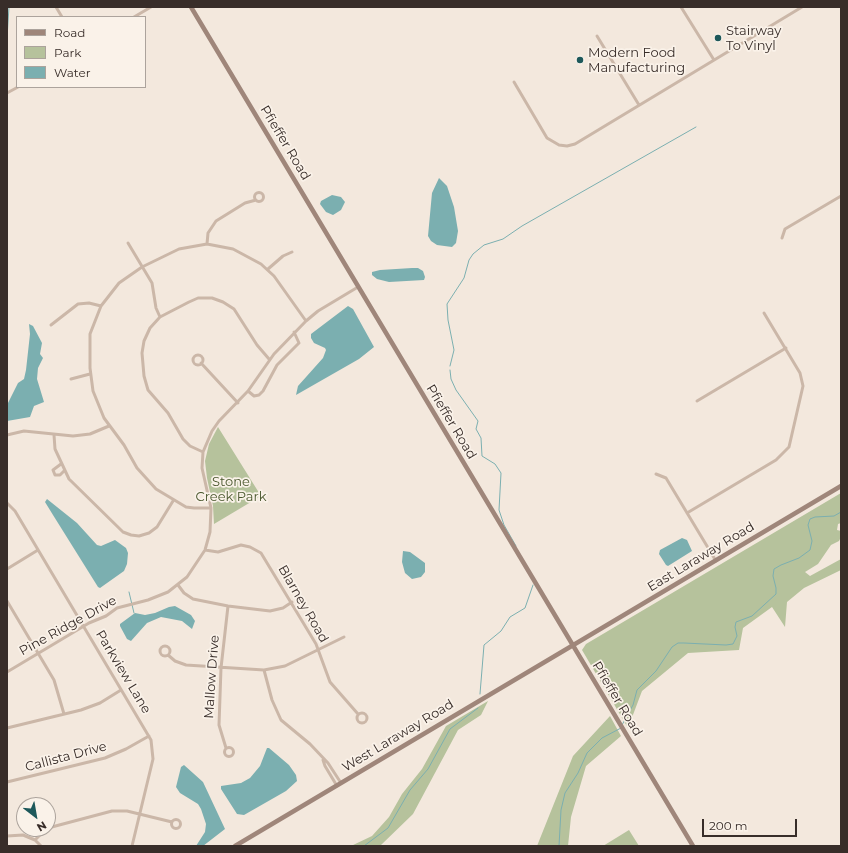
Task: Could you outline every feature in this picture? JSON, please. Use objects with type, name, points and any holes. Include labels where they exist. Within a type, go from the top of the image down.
[{"type":"street","points":[[56,7],[61,16]]},
{"type":"street","points":[[136,16],[151,7]]},
{"type":"street","name":"Pfieffer Road","points":[[191,7],[693,846]]},
{"type":"street","points":[[681,7],[714,60]]},
{"type":"street","points":[[514,82],[547,138],[559,145],[567,146],[575,144],[802,7]]},
{"type":"street","points":[[597,36],[639,105]]},
{"type":"street","points":[[7,93],[16,88]]},
{"type":"street","points":[[782,238],[785,229],[841,196]]},
{"type":"street","points":[[207,244],[208,233],[216,221],[245,203],[256,200]]},
{"type":"street","points":[[128,243],[152,283],[156,308],[160,317]]},
{"type":"street","points":[[211,508],[190,508],[173,501],[148,482],[132,460],[121,441],[109,426],[93,391],[90,374],[90,334],[101,306],[115,287],[127,276],[142,267],[179,249],[207,244],[226,247],[238,251],[252,258],[268,269],[306,321]]},
{"type":"street","points":[[268,269],[283,256],[292,252]]},
{"type":"street","name":"Pine Ridge Drive","points":[[7,672],[84,626],[127,605],[155,597],[178,585],[194,567],[205,550],[210,532],[211,508],[203,475],[203,452],[208,437],[215,425],[238,403],[248,391],[269,359],[294,332],[318,311],[358,288]]},
{"type":"street","points":[[203,452],[190,446],[183,439],[168,413],[148,390],[144,376],[142,353],[144,341],[150,328],[160,317],[198,298],[218,300],[234,309],[257,345],[269,359]]},
{"type":"street","points":[[51,325],[78,304],[89,303],[101,306]]},
{"type":"street","points":[[687,513],[776,460],[789,447],[803,386],[800,373],[764,313]]},
{"type":"street","points":[[248,391],[254,396],[259,395],[263,391],[277,365],[299,343],[294,332]]},
{"type":"street","points":[[697,401],[786,348]]},
{"type":"street","points":[[201,363],[238,403]]},
{"type":"street","points":[[71,379],[90,374]]},
{"type":"street","points":[[7,435],[24,431],[73,436],[90,434],[109,426]]},
{"type":"street","points":[[54,435],[55,449],[69,479],[123,532],[139,536],[149,533],[157,527],[173,501]]},
{"type":"street","points":[[61,464],[53,470],[55,475],[60,475],[64,471]]},
{"type":"street","points":[[656,474],[666,478],[716,561]]},
{"type":"street","name":"East Laraway Road","points":[[572,645],[841,486]]},
{"type":"street","name":"Parkview Lane","points":[[7,503],[15,511],[149,736],[153,747],[153,759],[132,846]]},
{"type":"street","name":"Blarney Road","points":[[205,550],[218,552],[241,545],[254,549],[264,556],[319,650],[330,682],[358,714]]},
{"type":"street","points":[[7,569],[38,550]]},
{"type":"street","points":[[178,585],[184,593],[193,599],[228,606],[270,611],[283,608],[292,602]]},
{"type":"street","points":[[7,601],[55,683],[64,714]]},
{"type":"street","name":"Mallow Drive","points":[[226,748],[219,725],[221,668],[228,606]]},
{"type":"street","points":[[168,655],[174,661],[182,664],[264,670],[286,666],[344,637]]},
{"type":"street","name":"West Laraway Road","points":[[235,846],[572,645]]},
{"type":"street","points":[[264,670],[272,700],[281,720],[310,744],[323,760],[328,763],[339,784]]},
{"type":"street","points":[[7,728],[94,706],[121,690]]},
{"type":"street","name":"Callista Drive","points":[[7,782],[105,758],[126,749],[149,736]]},
{"type":"street","points":[[56,826],[112,811],[127,811],[172,822]]},
{"type":"street","points":[[7,836],[24,835],[35,840],[41,846]]},
{"type":"street","points":[[35,840],[38,837]]},
{"type":"green space","name":"Stone Creek Park","points":[[218,427],[261,496],[214,524],[213,506],[205,461],[209,444]]},
{"type":"green space","points":[[841,493],[841,523],[838,524],[837,530],[841,531],[841,537],[839,541],[831,545],[818,564],[805,572],[810,576],[841,559],[841,570],[804,588],[787,602],[785,627],[772,607],[743,628],[739,650],[688,653],[642,691],[628,728],[582,650],[586,644]]},
{"type":"green space","points":[[488,701],[481,715],[458,730],[413,814],[380,846],[351,846],[372,836],[389,817],[402,794],[422,769],[446,726]]},
{"type":"green space","points":[[610,716],[621,736],[586,766],[571,817],[568,846],[537,846],[573,756]]},
{"type":"green space","points":[[629,830],[639,846],[603,846]]},
{"type":"water","points":[[439,178],[447,186],[454,207],[458,231],[456,243],[452,247],[437,245],[431,241],[428,236],[432,193]]},
{"type":"water","points":[[332,195],[341,197],[345,202],[341,210],[333,215],[326,212],[320,204],[321,201]]},
{"type":"water","points":[[418,268],[423,271],[425,277],[424,280],[389,282],[377,279],[372,275],[372,272],[380,270]]},
{"type":"water","points":[[348,306],[353,309],[374,347],[359,359],[296,395],[298,386],[323,358],[326,350],[325,348],[314,343],[311,338],[311,334]]},
{"type":"water","points":[[29,324],[33,326],[42,343],[40,354],[43,358],[38,368],[37,379],[44,402],[34,406],[30,417],[7,421],[7,405],[18,383],[24,379],[30,334]]},
{"type":"water","points":[[47,499],[77,523],[97,545],[101,546],[115,540],[126,548],[128,553],[127,564],[124,571],[100,588],[98,587],[45,502]]},
{"type":"water","points":[[682,538],[687,540],[692,551],[668,566],[666,565],[659,554],[660,550]]},
{"type":"water","points":[[403,551],[410,552],[425,563],[425,572],[421,577],[412,579],[405,573],[402,562]]},
{"type":"water","points":[[175,606],[191,615],[195,621],[192,629],[182,621],[161,617],[147,623],[131,641],[127,639],[120,626],[120,624],[135,613],[145,615]]},
{"type":"water","points":[[267,748],[269,748],[289,765],[296,775],[297,781],[286,791],[244,815],[237,814],[221,789],[221,786],[241,783],[250,778],[260,766]]},
{"type":"water","points":[[184,765],[203,782],[225,829],[203,846],[196,846],[205,832],[206,824],[201,809],[198,804],[180,793],[176,787],[181,767]]},
{"type":"waterway","points":[[7,38],[9,7]]},
{"type":"waterway","points":[[450,366],[454,350],[448,320],[447,304],[464,278],[469,260],[473,254],[484,245],[503,239],[522,226],[696,127]]},
{"type":"waterway","points":[[450,370],[451,379],[456,390],[478,421],[476,429],[481,438],[482,456],[495,464],[501,473],[499,510],[504,525],[516,546]]},
{"type":"waterway","points":[[622,725],[633,705],[637,690],[656,671],[672,647],[678,643],[733,644],[737,636],[735,627],[736,622],[752,616],[776,594],[773,576],[774,569],[799,558],[810,550],[812,541],[808,525],[810,519],[815,517],[834,516],[841,512]]},
{"type":"waterway","points":[[480,694],[484,645],[501,631],[510,617],[525,608],[533,585]]},
{"type":"waterway","points":[[129,592],[134,613]]},
{"type":"waterway","points":[[364,846],[388,828],[410,790],[428,769],[450,729],[478,708]]},
{"type":"waterway","points":[[559,846],[561,810],[565,793],[578,773],[587,753],[602,738],[621,728]]},
{"type":"place","name":"Stairway To Vinyl","points":[[718,38]]},
{"type":"place","name":"Modern Food Manufacturing","points":[[580,60]]}]
